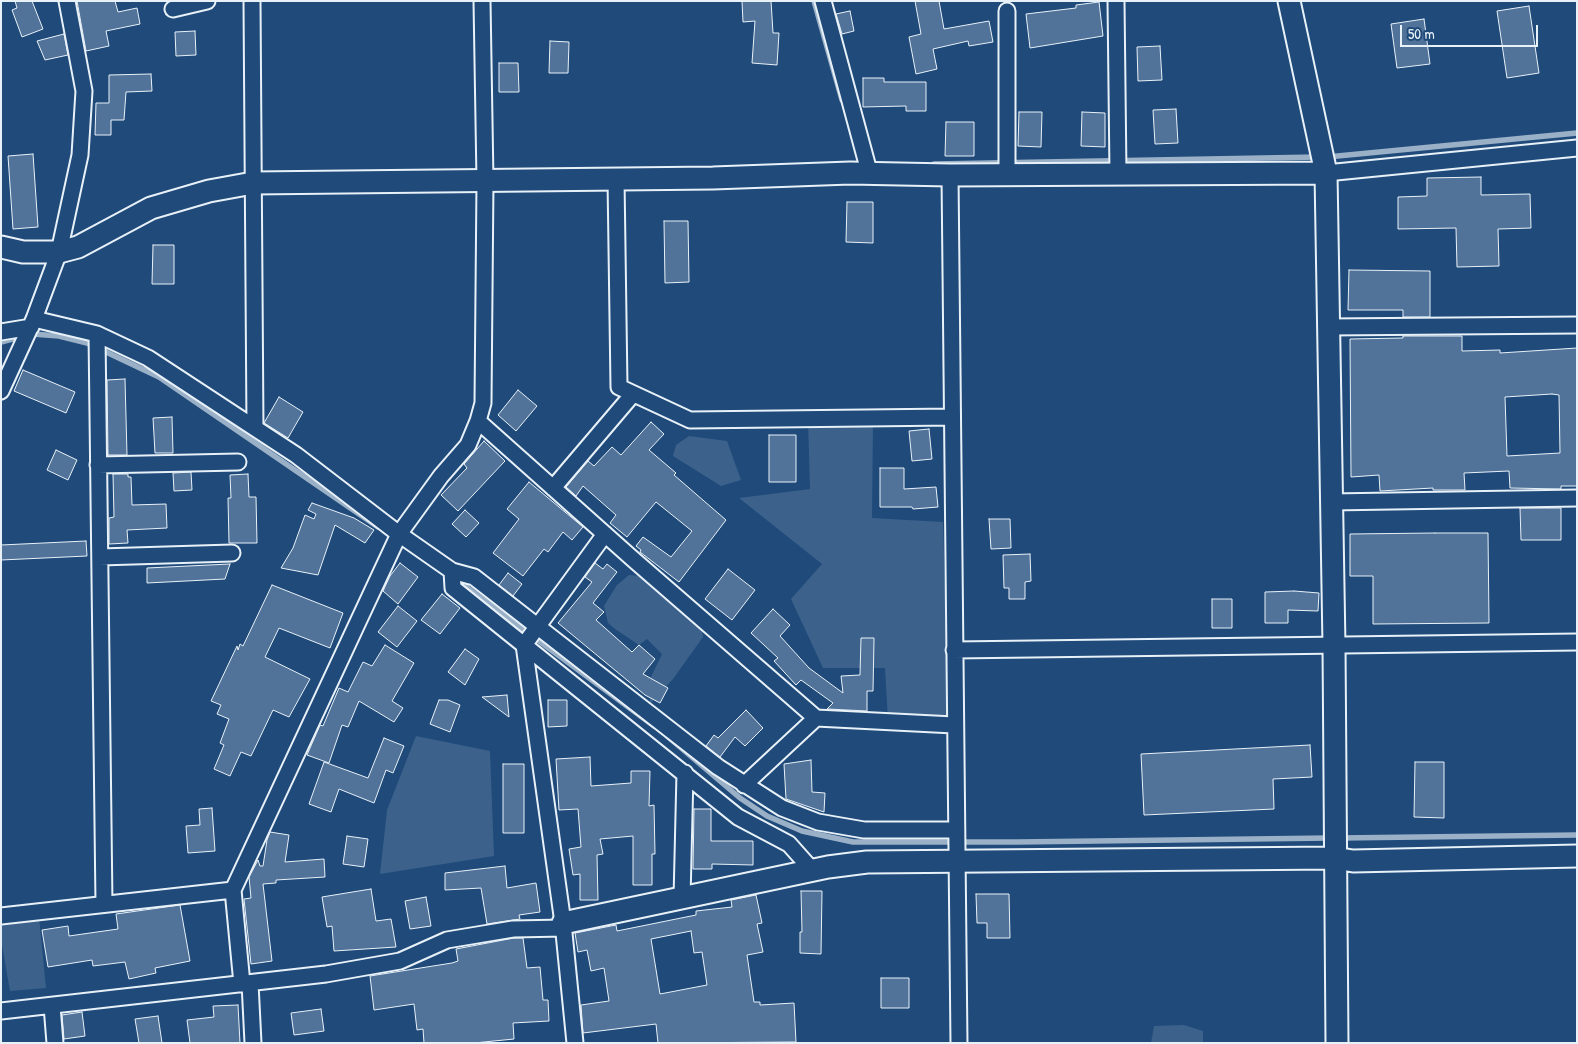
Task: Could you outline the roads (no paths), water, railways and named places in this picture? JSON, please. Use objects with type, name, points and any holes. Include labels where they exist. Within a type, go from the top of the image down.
[{"type":"street","points":[[1,390],[32,323],[59,252],[80,156],[84,90],[67,1]]},
{"type":"street","points":[[173,9],[207,1]]},
{"type":"street","points":[[252,1],[255,428]]},
{"type":"street","points":[[253,1043],[233,890],[399,534],[441,476],[468,445],[483,403],[485,181],[482,1]]},
{"type":"street","points":[[823,1],[870,175]]},
{"type":"street","points":[[1116,1],[1118,174]]},
{"type":"street","points":[[1289,1],[1326,173],[1334,646],[1334,858],[1337,1043]]},
{"type":"street","points":[[1007,11],[1007,175]]},
{"type":"street","points":[[1,247],[23,252],[59,252],[78,247],[150,208],[209,191],[253,183],[616,179],[850,173],[950,176],[1326,173],[1577,148]]},
{"type":"street","points":[[950,176],[958,1043]]},
{"type":"street","points":[[616,179],[619,387],[690,420],[952,417]]},
{"type":"street","points":[[1,332],[32,323],[97,334],[148,358],[296,455],[399,534],[452,571],[474,576],[718,767],[782,808],[818,822],[864,830],[955,830]]},
{"type":"street","points":[[1328,327],[1577,325]]},
{"type":"street","points":[[97,334],[104,904]]},
{"type":"street","points":[[553,488],[633,394]]},
{"type":"street","points":[[478,421],[816,718],[954,725]]},
{"type":"street","points":[[98,465],[238,462]]},
{"type":"street","points":[[1331,502],[1577,498]]},
{"type":"street","points":[[575,1043],[563,925],[524,645],[605,534]]},
{"type":"street","points":[[100,557],[232,553]]},
{"type":"street","points":[[452,571],[453,588],[738,817],[789,844],[813,870]]},
{"type":"street","points":[[954,650],[1577,642]]},
{"type":"street","points":[[744,785],[816,718]]},
{"type":"street","points":[[682,899],[685,773]]},
{"type":"street","points":[[1,1011],[326,974],[400,961],[447,940],[513,929],[563,925],[813,870],[868,862],[1334,858],[1352,861],[1577,856]]},
{"type":"street","points":[[1,916],[233,890]]},
{"type":"street","points":[[52,1006],[55,1043]]},
{"type":"waterway","points":[[814,1],[842,100]]},
{"type":"waterway","points":[[1327,157],[1577,133]]},
{"type":"waterway","points":[[934,164],[1318,157]]},
{"type":"waterway","points":[[1,342],[32,334],[59,336],[87,343],[159,377],[378,527]]},
{"type":"waterway","points":[[454,578],[654,726]]},
{"type":"waterway","points":[[667,736],[740,798],[767,816],[802,831],[853,842],[1330,838]]},
{"type":"waterway","points":[[1340,838],[1577,835]]}]
